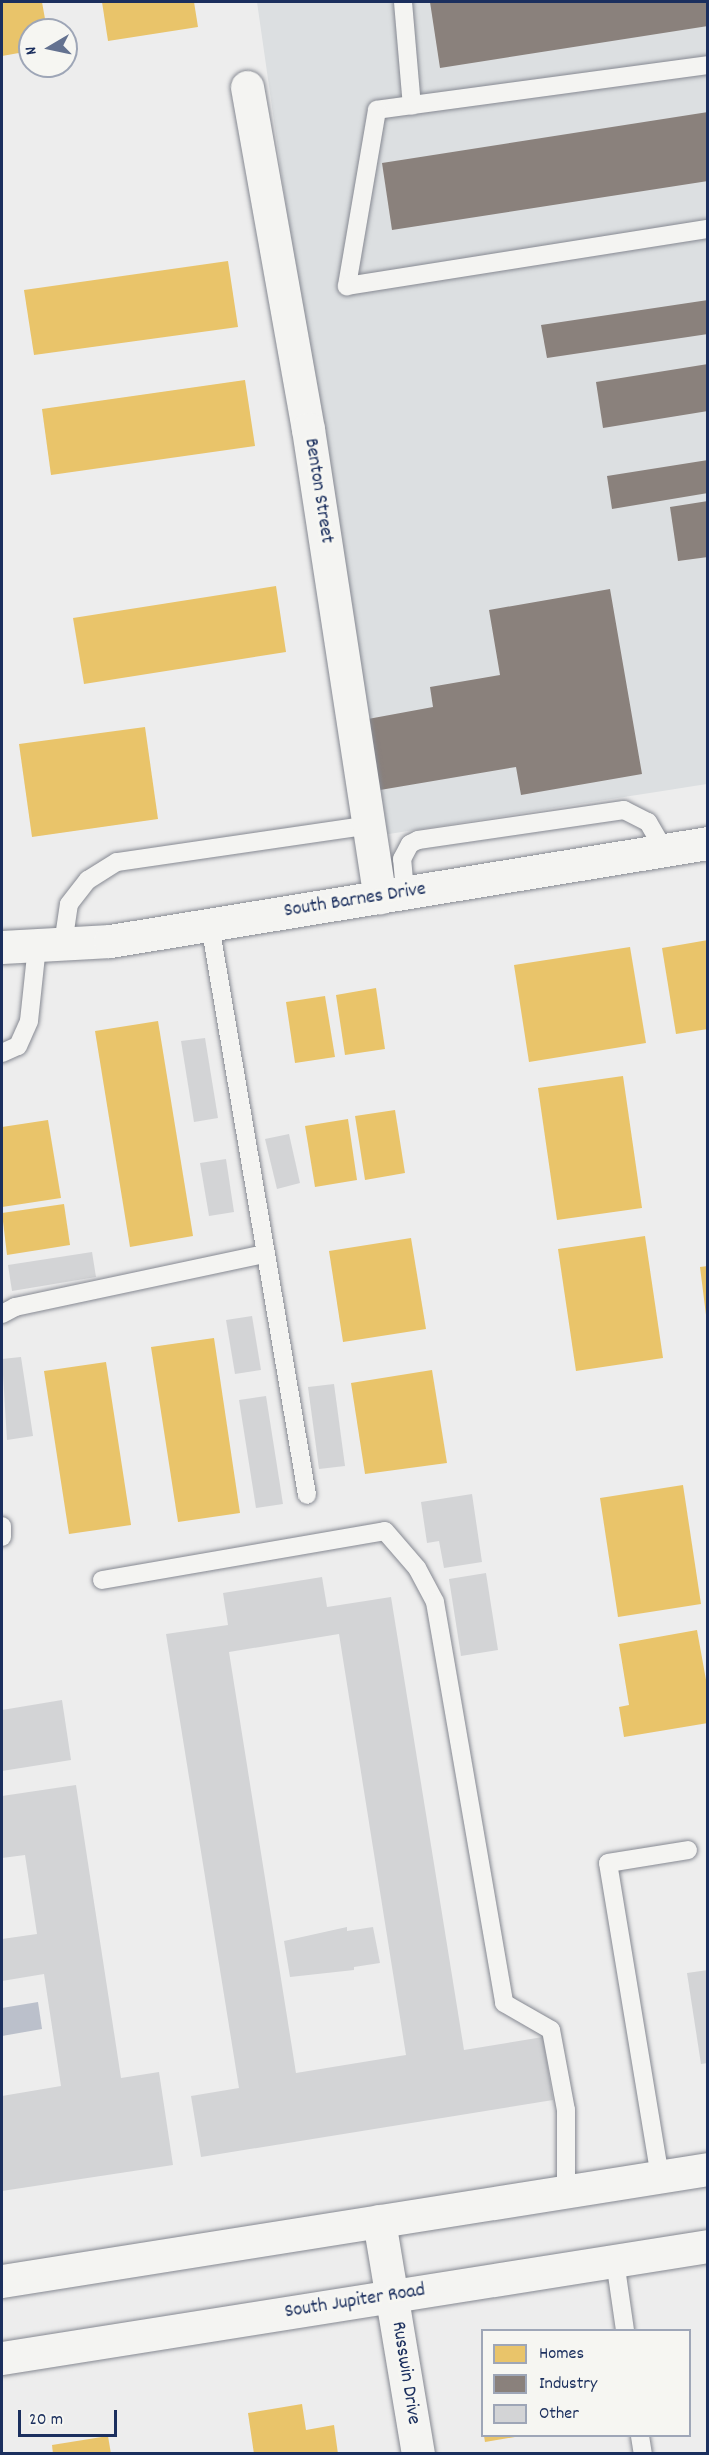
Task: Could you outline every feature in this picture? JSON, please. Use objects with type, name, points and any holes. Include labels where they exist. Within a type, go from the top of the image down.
[{"type":"street","name":"Benton Street","points":[[247,87],[309,429],[369,825],[393,894]]},
{"type":"street","name":"South Barnes Drive","points":[[2,946],[50,945],[210,925],[708,843]]},
{"type":"street","points":[[2,2281],[708,2169]]},
{"type":"street","name":"Russwin Drive","points":[[379,2221],[418,2454]]},
{"type":"street","name":"South Jupiter Road","points":[[2,2358],[708,2246]]},
{"type":"lane","points":[[403,2],[412,106]]},
{"type":"lane","points":[[708,66],[377,110],[347,286],[708,229]]},
{"type":"lane","points":[[393,894],[402,859],[410,844],[418,840],[624,810],[648,822],[664,850]]},
{"type":"lane","points":[[2,1053],[18,1046],[29,1021],[50,945],[69,904],[88,880],[117,862],[369,825]]},
{"type":"lane","points":[[210,925],[264,1254],[307,1495]]},
{"type":"lane","points":[[2,1314],[15,1307],[264,1254]]},
{"type":"lane","points":[[2,1526],[2,1537]]},
{"type":"lane","points":[[102,1580],[385,1531],[417,1569],[435,1602],[504,2003],[551,2030],[566,2110],[566,2192]]},
{"type":"lane","points":[[660,2177],[608,1863],[688,1850]]},
{"type":"lane","points":[[615,2261],[625,2329]]},
{"type":"lane","points":[[640,2437],[643,2454]]},
{"type":"shaded area","points":[[257,2],[707,2],[707,784],[376,836]]},
{"type":"shaded area","points":[[38,2002],[42,2029],[2,2036],[2,2008]]},
{"type":"building: Homes","points":[[2,2],[42,2],[45,18],[18,18],[18,53],[2,56]]},
{"type":"building: Homes","points":[[102,2],[194,2],[198,27],[108,41]]},
{"type":"building: Homes","points":[[228,261],[238,327],[34,355],[24,290]]},
{"type":"building: Homes","points":[[245,380],[255,446],[51,475],[42,409]]},
{"type":"building: Homes","points":[[276,586],[286,652],[84,684],[73,618]]},
{"type":"building: Homes","points":[[145,727],[158,819],[32,837],[19,744]]},
{"type":"building: Homes","points":[[708,940],[708,1029],[676,1034],[662,948]]},
{"type":"building: Homes","points":[[630,947],[646,1043],[529,1062],[514,965]]},
{"type":"building: Homes","points":[[376,988],[385,1049],[345,1055],[336,995]]},
{"type":"building: Homes","points":[[325,996],[335,1057],[295,1063],[286,1002]]},
{"type":"building: Homes","points":[[158,1021],[193,1236],[130,1247],[95,1031]]},
{"type":"building: Homes","points":[[623,1076],[642,1208],[557,1220],[538,1088]]},
{"type":"building: Homes","points":[[395,1110],[405,1173],[365,1180],[355,1116]]},
{"type":"building: Homes","points":[[348,1119],[357,1180],[315,1187],[305,1126]]},
{"type":"building: Homes","points":[[48,1120],[61,1198],[2,1207],[2,1127]]},
{"type":"building: Homes","points":[[64,1204],[70,1245],[7,1255],[2,1213]]},
{"type":"building: Homes","points":[[645,1236],[663,1358],[576,1371],[558,1249]]},
{"type":"building: Homes","points":[[411,1238],[426,1329],[343,1342],[329,1251]]},
{"type":"building: Homes","points":[[708,1266],[708,1314],[706,1315],[700,1267]]},
{"type":"building: Homes","points":[[214,1338],[240,1513],[178,1522],[151,1347]]},
{"type":"building: Homes","points":[[106,1362],[131,1525],[69,1534],[44,1371]]},
{"type":"building: Homes","points":[[432,1370],[447,1463],[365,1474],[351,1383]]},
{"type":"building: Homes","points":[[683,1485],[701,1604],[618,1617],[600,1498]]},
{"type":"building: Homes","points":[[697,1630],[708,1691],[708,1723],[624,1737],[619,1707],[629,1705],[619,1644]]},
{"type":"building: Homes","points":[[302,2404],[306,2430],[334,2425],[338,2454],[254,2454],[248,2413]]},
{"type":"building: Homes","points":[[108,2436],[111,2454],[53,2454],[52,2445]]},
{"type":"building: Homes","points":[[484,2437],[515,2437],[485,2442]]},
{"type":"building: Industry","points":[[430,2],[708,2],[708,26],[440,68]]},
{"type":"building: Industry","points":[[708,112],[708,181],[392,230],[382,163]]},
{"type":"building: Industry","points":[[708,300],[708,334],[547,358],[541,325]]},
{"type":"building: Industry","points":[[708,364],[708,411],[603,428],[596,382]]},
{"type":"building: Industry","points":[[708,460],[708,493],[612,509],[607,476]]},
{"type":"building: Industry","points":[[708,501],[708,557],[678,561],[670,507]]},
{"type":"building: Industry","points":[[610,589],[642,774],[521,795],[516,767],[380,790],[368,719],[433,707],[430,687],[500,675],[489,610]]},
{"type":"building: Other","points":[[205,1038],[218,1118],[194,1122],[181,1041]]},
{"type":"building: Other","points":[[289,1134],[300,1183],[277,1189],[265,1139]]},
{"type":"building: Other","points":[[226,1159],[234,1212],[209,1216],[200,1163]]},
{"type":"building: Other","points":[[92,1252],[96,1277],[12,1291],[8,1265]]},
{"type":"building: Other","points":[[252,1316],[261,1370],[235,1374],[226,1320]]},
{"type":"building: Other","points":[[21,1357],[33,1436],[7,1440],[2,1359]]},
{"type":"building: Other","points":[[334,1384],[345,1466],[319,1469],[308,1387]]},
{"type":"building: Other","points":[[266,1396],[283,1504],[256,1508],[239,1400]]},
{"type":"building: Other","points":[[472,1494],[482,1562],[444,1568],[439,1541],[427,1543],[421,1502]]},
{"type":"building: Other","points":[[486,1573],[498,1650],[461,1656],[449,1579]]},
{"type":"building: Other","points":[[322,1577],[327,1607],[391,1597],[464,2050],[543,2037],[553,2100],[201,2157],[191,2096],[239,2088],[166,1634],[228,1625],[223,1593]],"holes":[[[339,1634],[406,2055],[296,2073],[229,1652]]]},
{"type":"building: Other","points":[[62,1700],[71,1760],[2,1771],[2,1710]]},
{"type":"building: Other","points":[[76,1785],[121,2078],[159,2072],[173,2165],[2,2191],[2,2096],[61,2086],[44,1974],[2,1981],[2,1939],[37,1934],[25,1855],[2,1858],[2,1796]]},
{"type":"building: Other","points":[[347,1927],[347,1931],[373,1927],[380,1963],[354,1967],[354,1970],[290,1977],[284,1941]]},
{"type":"building: Other","points":[[708,1970],[708,2063],[701,2064],[687,1973]]}]
